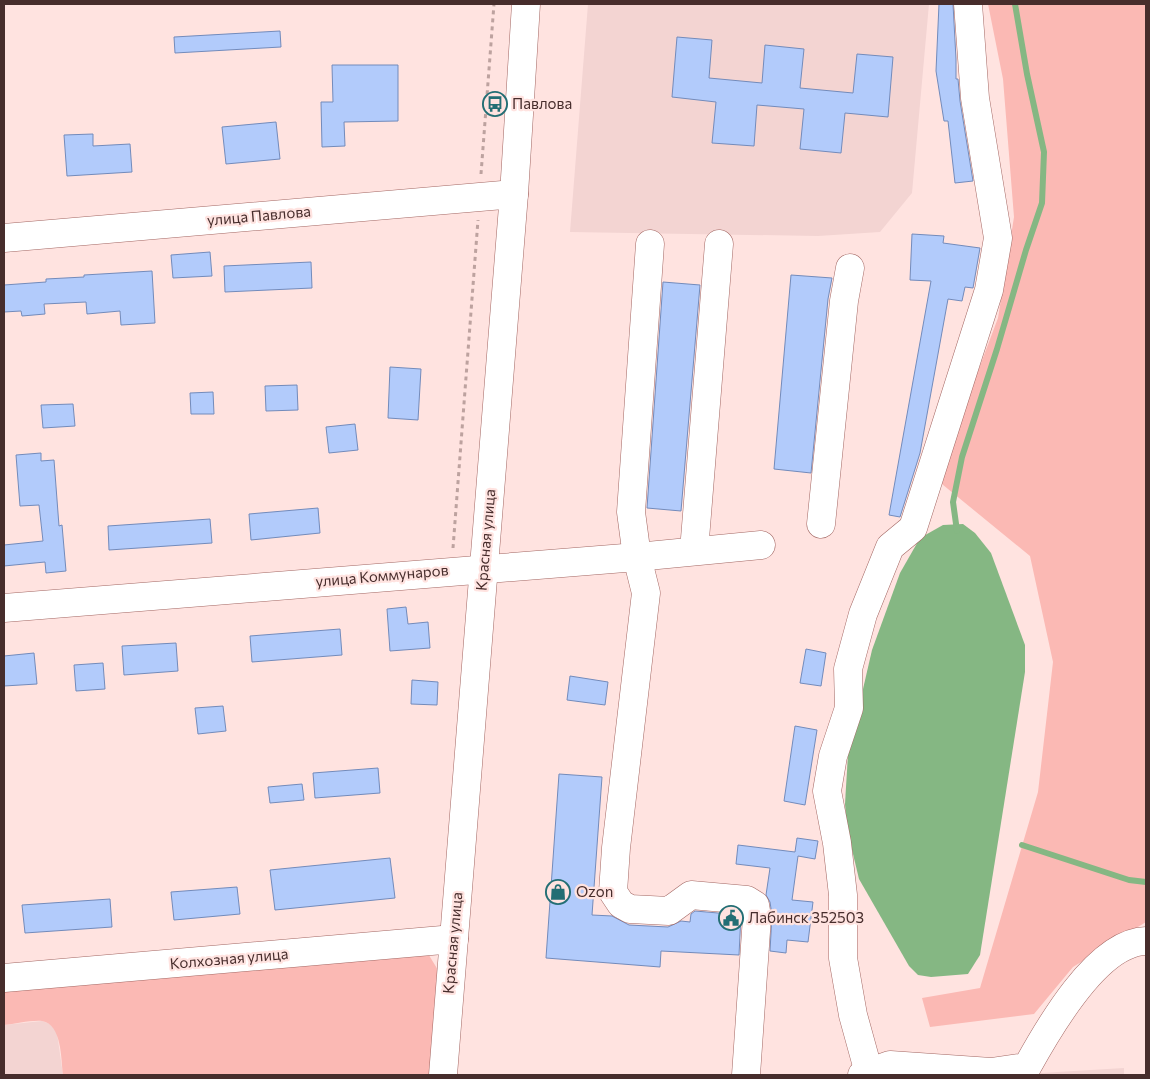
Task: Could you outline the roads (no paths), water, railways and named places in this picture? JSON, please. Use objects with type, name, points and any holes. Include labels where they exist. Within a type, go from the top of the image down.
[{"type":"street","name":"Красная улица","points":[[443,1075],[514,194],[526,4]]},
{"type":"street","points":[[968,4],[975,98],[998,238],[990,290],[913,528],[890,547],[862,614],[848,669],[849,708],[833,756],[827,791],[837,843],[843,895],[843,958],[865,1074],[890,1065],[991,1072],[1027,1068],[1042,1040],[1080,986],[1109,955],[1136,941],[1146,941]]},
{"type":"street","name":"улица Павлова","points":[[4,238],[514,194]]},
{"type":"street","points":[[650,244],[631,512],[636,557],[646,593],[616,848],[613,892],[620,904],[630,909],[669,911],[691,895],[747,900],[755,904],[757,917],[746,1075]]},
{"type":"street","points":[[694,551],[720,244]]},
{"type":"street","points":[[821,524],[844,301],[850,268]]},
{"type":"street","name":"улица Коммунаров","points":[[4,608],[636,557],[761,545]]},
{"type":"street","name":"Колхозная улица","points":[[4,978],[454,939]]},
{"type":"waterway","points":[[957,531],[953,502],[962,457],[1042,203],[1044,152],[1027,74],[1015,4]]},
{"type":"waterway","points":[[1022,845],[1129,880],[1146,882]]},
{"type":"place","name":"Павлова","points":[[495,104]]},
{"type":"place","name":"Ozon","points":[[558,892]]},
{"type":"place","name":"Лабинск 352503","points":[[731,918]]}]
